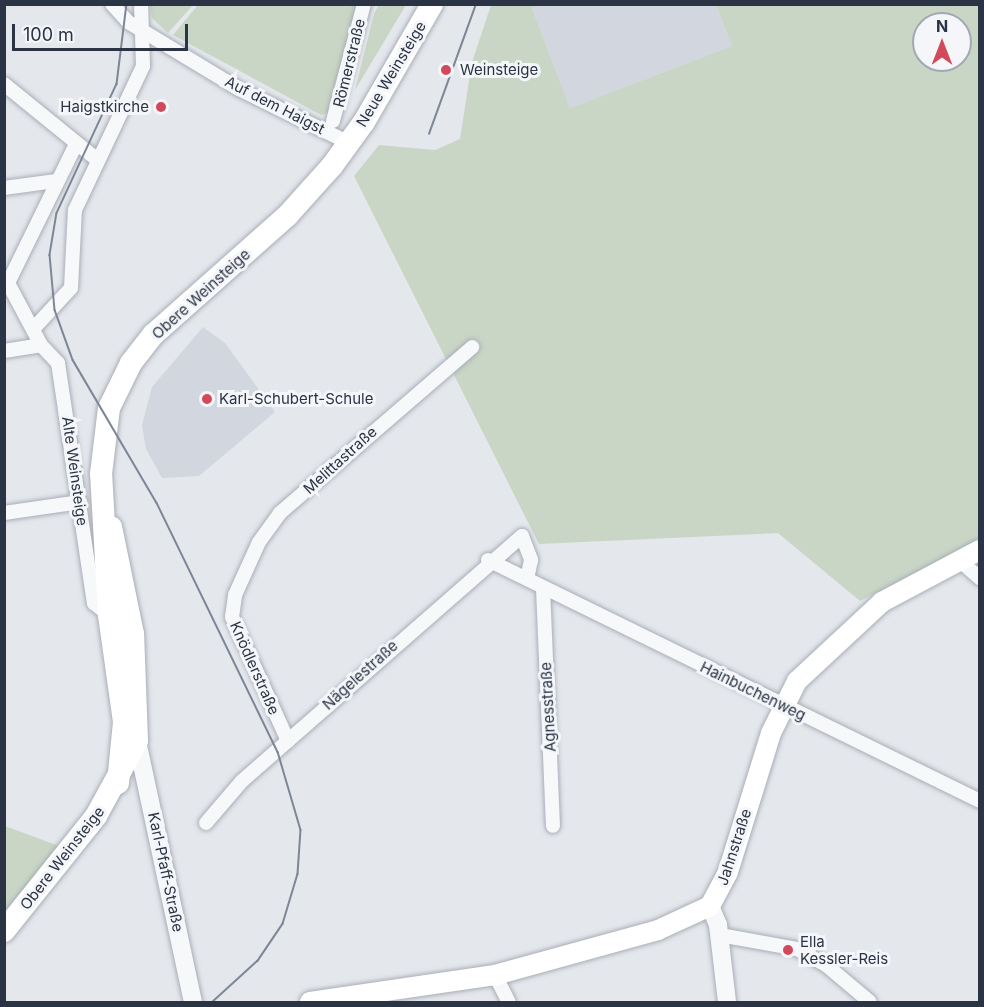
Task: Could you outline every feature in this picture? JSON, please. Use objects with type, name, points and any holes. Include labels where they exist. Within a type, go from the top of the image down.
[{"type":"main road","name":"Neue Weinsteige","points":[[349,143],[432,4]]},
{"type":"main road","name":"Obere Weinsteige","points":[[118,783],[124,747],[121,695],[109,615],[103,506],[104,430],[131,363],[169,319],[312,191],[349,143]]},
{"type":"main road","name":"Obere Weinsteige","points":[[4,932],[118,783],[137,741],[133,634],[118,546],[103,506]]},
{"type":"main road","name":"Jahnstraße","points":[[710,906],[729,872],[782,706],[815,659],[861,618],[980,550]]},
{"type":"main road","points":[[121,695],[137,741]]},
{"type":"main road","points":[[310,1002],[495,975],[658,930],[710,906]]},
{"type":"street","name":"Auf dem Haigst","points":[[112,4],[146,33],[239,89],[349,143]]},
{"type":"street","points":[[35,327],[71,288],[75,210],[95,158],[143,66],[146,33],[141,4]]},
{"type":"street","name":"Römerstraße","points":[[333,121],[364,4]]},
{"type":"street","points":[[4,84],[95,158]]},
{"type":"street","name":"Alte Weinsteige","points":[[76,144],[55,181],[6,282],[35,327],[41,345],[58,363],[94,603],[109,615]]},
{"type":"street","points":[[4,188],[55,181]]},
{"type":"street","points":[[4,351],[41,345]]},
{"type":"street","name":"Melittastraße","points":[[234,595],[259,542],[280,513],[472,347]]},
{"type":"street","points":[[4,513],[80,502]]},
{"type":"street","name":"Nägelestraße","points":[[206,823],[288,741],[488,560],[522,536],[531,560],[527,579]]},
{"type":"street","name":"Hainbuchenweg","points":[[488,560],[980,801]]},
{"type":"street","points":[[959,560],[980,578]]},
{"type":"street","name":"Agnesstraße","points":[[543,588],[553,826]]},
{"type":"street","name":"Knödlerstraße","points":[[234,595],[232,617],[288,741]]},
{"type":"street","name":"Karl-Pfaff-Straße","points":[[137,741],[193,1002]]},
{"type":"street","points":[[710,906],[720,935],[727,1002]]},
{"type":"street","points":[[720,935],[797,949],[826,965],[870,1002]]},
{"type":"street","points":[[495,975],[508,1002]]},
{"type":"shaded area","points":[[540,4],[716,5],[732,46],[570,108],[532,8]]},
{"type":"shaded area","name":"Karl-Schubert-Schule","points":[[203,327],[225,343],[275,412],[199,476],[162,478],[146,449],[142,425],[152,387]]},
{"type":"green space","points":[[150,4],[193,5],[168,33],[152,18]]},
{"type":"green space","points":[[379,4],[406,5],[355,90],[374,14]]},
{"type":"green space","points":[[198,5],[361,5],[336,110],[321,115],[173,35]]},
{"type":"green space","points":[[491,5],[540,5],[532,8],[570,108],[732,46],[716,5],[979,5],[979,542],[860,601],[778,533],[539,544],[354,176],[379,145],[435,150],[460,139],[472,62]]},
{"type":"green space","points":[[5,826],[70,850],[5,914]]},
{"type":"tram line","points":[[127,4],[117,84],[57,213],[50,255],[55,310],[73,360],[157,503],[278,752],[301,830],[298,874],[283,924],[258,961],[213,1002]]},
{"type":"tram line","points":[[429,134],[476,4]]},
{"type":"place","name":"Weinsteige","points":[[446,70]]},
{"type":"place","name":"Haigstkirche","points":[[161,107]]},
{"type":"place","name":"Karl-Schubert-Schule","points":[[207,399]]},
{"type":"place","name":"Ella Kessler-Reis","points":[[788,950]]}]
